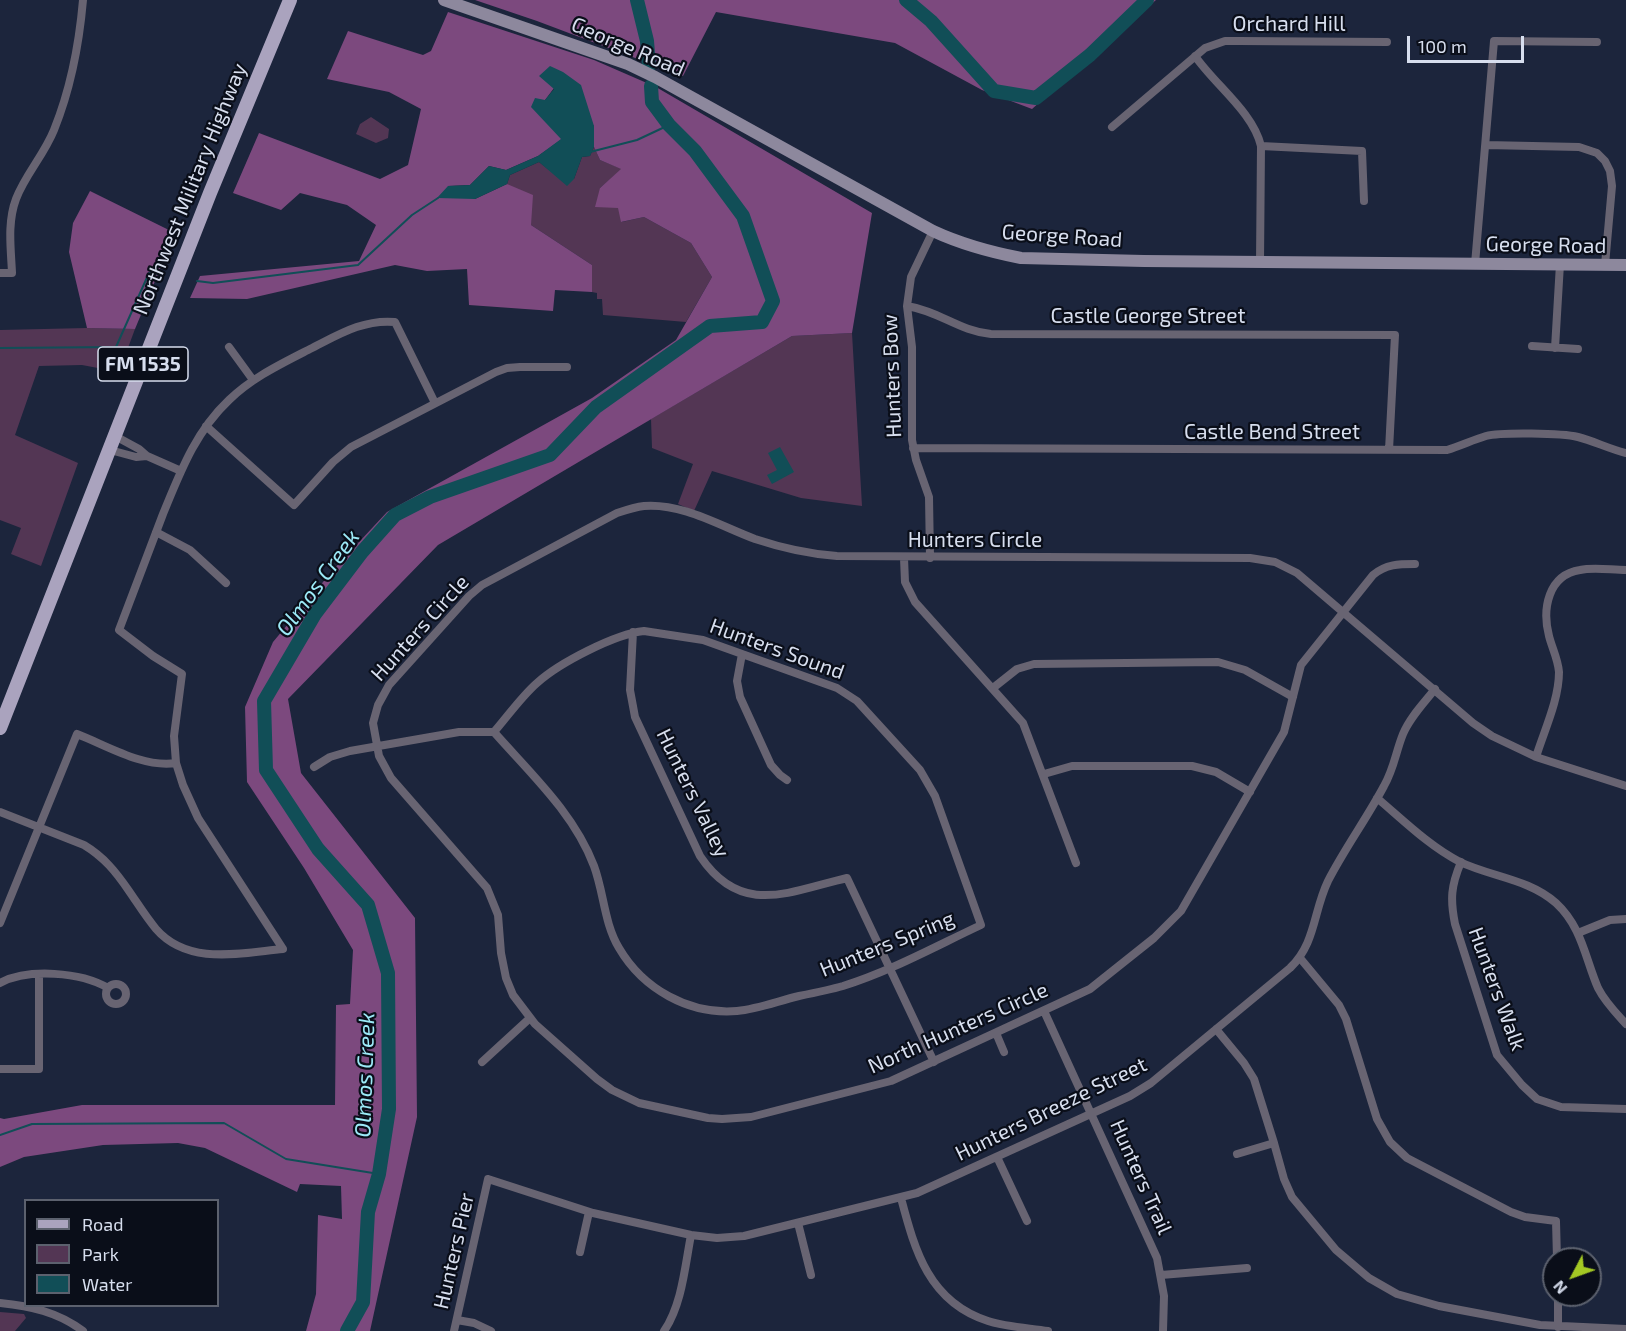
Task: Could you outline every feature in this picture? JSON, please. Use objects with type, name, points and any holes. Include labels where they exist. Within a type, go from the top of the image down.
[{"type":"main road","name":"Northwest Military Highway","points":[[0,728],[206,204],[290,0]]},
{"type":"street","points":[[0,273],[12,273],[10,233],[13,210],[20,191],[53,133],[68,91],[77,58],[83,0]]},
{"type":"street","name":"George Road","points":[[444,0],[637,68],[933,231],[960,243],[1021,258],[1626,265]]},
{"type":"street","name":"Orchard Hill","points":[[1112,127],[1205,48],[1225,41],[1387,42]]},
{"type":"street","points":[[1475,264],[1494,41],[1597,42]]},
{"type":"street","points":[[1195,56],[1250,120],[1258,133],[1261,147],[1260,262]]},
{"type":"street","points":[[1486,145],[1579,147],[1597,153],[1605,161],[1610,171],[1612,186],[1605,265]]},
{"type":"street","points":[[1261,147],[1362,151],[1364,201]]},
{"type":"street","name":"Hunters Bow","points":[[930,558],[929,497],[912,440],[912,347],[907,306],[908,288],[914,269],[933,231]]},
{"type":"street","points":[[1555,348],[1560,264]]},
{"type":"street","name":"Castle George Street","points":[[907,306],[931,311],[975,332],[991,334],[1395,334],[1389,450]]},
{"type":"street","points":[[0,812],[84,845],[103,857],[156,929],[181,948],[202,954],[226,955],[283,949],[198,818],[183,785],[176,763],[174,736],[182,674],[153,656],[119,630],[186,457],[206,426],[228,401],[253,380],[283,362],[356,326],[370,322],[395,322],[435,403]]},
{"type":"street","points":[[1532,346],[1578,349]]},
{"type":"street","points":[[229,347],[253,380]]},
{"type":"street","points":[[206,426],[294,506],[333,462],[351,447],[483,378],[507,368],[567,367]]},
{"type":"street","name":"Castle Bend Street","points":[[913,448],[1447,450],[1486,436],[1520,435],[1578,437],[1626,453]]},
{"type":"street","points":[[113,443],[136,457],[147,456]]},
{"type":"street","points":[[113,443],[139,449],[147,456],[181,471]]},
{"type":"street","name":"Hunters Circle","points":[[376,747],[373,723],[382,694],[469,596],[493,578],[617,513],[637,507],[664,507],[802,552],[837,556],[1259,559],[1275,562],[1290,569],[1473,723],[1492,736],[1536,757],[1626,786]]},
{"type":"street","points":[[156,532],[170,537],[190,550],[226,583]]},
{"type":"street","points":[[904,558],[905,582],[915,602],[1023,723],[1076,863]]},
{"type":"street","name":"North Hunters Circle","points":[[376,747],[382,764],[391,778],[487,888],[498,915],[506,978],[513,995],[530,1018],[597,1079],[627,1098],[708,1118],[751,1117],[884,1083],[934,1062],[1100,983],[1170,924],[1181,911],[1284,732],[1301,665],[1376,573],[1386,566],[1416,564]]},
{"type":"street","points":[[1536,757],[1559,671],[1546,623],[1552,588],[1561,577],[1581,570],[1626,570]]},
{"type":"street","name":"Hunters Sound","points":[[494,732],[537,683],[558,668],[611,639],[633,632],[645,631],[689,637],[837,688],[851,696],[920,770],[934,796],[981,925]]},
{"type":"street","name":"Hunters Valley","points":[[633,632],[630,690],[635,717],[700,856],[708,868],[724,884],[753,895],[775,895],[847,878],[889,968]]},
{"type":"street","points":[[742,654],[738,671],[740,697],[771,765],[787,780]]},
{"type":"street","points":[[993,688],[1017,669],[1041,663],[1218,662],[1245,670],[1293,697]]},
{"type":"street","name":"Hunters Breeze Street","points":[[488,1179],[589,1212],[691,1235],[731,1238],[901,1198],[936,1186],[1130,1096],[1151,1083],[1300,958],[1311,938],[1328,883],[1390,773],[1407,726],[1435,689]]},
{"type":"street","points":[[314,767],[330,757],[376,747],[459,732],[494,732]]},
{"type":"street","name":"Hunters Spring","points":[[494,732],[564,812],[576,829],[594,866],[607,921],[617,945],[641,977],[662,993],[698,1008],[736,1011],[753,1009],[843,986],[889,968],[981,925]]},
{"type":"street","points":[[0,923],[77,734],[156,764],[176,763]]},
{"type":"street","points":[[1044,774],[1072,766],[1192,766],[1216,772],[1250,792]]},
{"type":"street","points":[[1377,798],[1434,846],[1461,862],[1538,890],[1563,910],[1578,933],[1602,994],[1626,1024]]},
{"type":"street","name":"Hunters Walk","points":[[1461,862],[1451,891],[1451,905],[1497,1055],[1530,1094],[1544,1102],[1574,1108],[1626,1109]]},
{"type":"street","points":[[1578,933],[1610,920],[1626,919]]},
{"type":"street","points":[[1300,958],[1339,1005],[1346,1019],[1377,1119],[1395,1148],[1407,1158],[1511,1212],[1525,1217],[1556,1221],[1557,1247]]},
{"type":"street","points":[[889,968],[934,1062]]},
{"type":"street","points":[[0,984],[13,978],[39,975],[83,977],[108,988]]},
{"type":"street","points":[[0,1069],[39,1069],[39,975]]},
{"type":"street","name":"Hunters Trail","points":[[1044,1011],[1150,1239],[1161,1275],[1164,1296],[1163,1331]]},
{"type":"street","points":[[482,1062],[530,1018]]},
{"type":"street","points":[[1216,1029],[1249,1071],[1257,1088],[1284,1179],[1297,1206],[1336,1250],[1369,1278],[1384,1288],[1418,1301],[1558,1327],[1626,1329]]},
{"type":"street","points":[[996,1033],[1004,1052]]},
{"type":"street","points":[[1237,1154],[1274,1143]]},
{"type":"street","points":[[997,1157],[1027,1221]]},
{"type":"street","name":"Hunters Pier","points":[[454,1331],[488,1179]]},
{"type":"street","points":[[901,1198],[910,1234],[921,1261],[934,1283],[954,1303],[987,1320],[1048,1331]]},
{"type":"street","points":[[580,1252],[589,1212]]},
{"type":"street","points":[[798,1223],[811,1275]]},
{"type":"street","points":[[664,1331],[677,1301],[691,1235]]},
{"type":"street","points":[[1161,1275],[1247,1268]]},
{"type":"street","points":[[0,1303],[40,1310],[70,1322],[82,1331]]},
{"type":"street","points":[[1558,1307],[1558,1327]]},
{"type":"street","points":[[457,1320],[474,1323],[491,1331]]},
{"type":"green space","points":[[371,117],[389,129],[388,138],[376,143],[356,134],[360,124]]},
{"type":"green space","points":[[594,147],[600,160],[622,169],[600,188],[619,208],[622,222],[644,217],[691,243],[712,277],[686,322],[603,315],[602,299],[597,299],[597,293],[592,292],[592,265],[531,225],[507,184],[510,175],[539,162],[549,170],[574,179],[582,157],[590,156]]},
{"type":"green space","points":[[135,329],[119,372],[82,365],[39,366],[15,435],[78,463],[41,566],[11,554],[21,528],[0,520],[0,330]]},
{"type":"green space","points":[[852,333],[862,506],[801,498],[712,471],[694,511],[678,504],[693,464],[652,448],[651,419],[792,336]]},
{"type":"green space","points":[[0,1312],[24,1314],[26,1318],[15,1331],[0,1331]]},
{"type":"shaded area","points":[[475,0],[1156,0],[1032,109],[982,90],[895,43],[716,12],[683,76]]},
{"type":"shaded area","points":[[448,12],[594,60],[656,87],[872,213],[852,333],[792,336],[438,545],[288,699],[301,773],[415,918],[417,1117],[370,1331],[306,1331],[316,1294],[318,1215],[342,1219],[341,1186],[300,1184],[297,1192],[205,1148],[178,1143],[103,1145],[24,1157],[0,1167],[0,1118],[82,1105],[335,1105],[336,1005],[350,1004],[353,950],[304,868],[247,782],[245,707],[273,642],[333,570],[387,512],[592,398],[676,340],[712,277],[691,243],[644,217],[621,222],[618,208],[595,207],[600,188],[621,169],[600,160],[594,147],[594,126],[554,88],[545,100],[562,139],[538,156],[506,170],[489,166],[470,185],[448,186],[475,199],[507,184],[533,195],[531,225],[592,265],[592,292],[555,290],[553,311],[469,305],[467,269],[427,271],[395,265],[247,299],[190,298],[200,276],[359,261],[376,225],[347,205],[300,193],[281,210],[233,193],[259,133],[380,179],[408,165],[421,109],[389,92],[327,79],[348,31],[423,55],[431,51]]},
{"type":"shaded area","points":[[90,191],[175,233],[135,329],[87,328],[69,252],[73,223]]},
{"type":"water","points":[[550,66],[581,85],[594,126],[594,147],[590,156],[582,157],[574,179],[567,186],[539,162],[510,175],[507,184],[475,199],[437,198],[448,186],[470,185],[489,166],[506,170],[538,156],[561,139],[531,107],[535,98],[545,100],[554,89],[539,76]]},
{"type":"water","points":[[780,447],[794,472],[772,484],[767,475],[777,470],[768,453]]},
{"type":"waterway","name":"Olmos Creek","points":[[637,0],[647,41],[649,66]]},
{"type":"waterway","name":"Olmos Creek","points":[[906,0],[931,21],[994,91],[1036,98],[1090,55],[1147,0]]},
{"type":"waterway","name":"Olmos Creek","points":[[347,1331],[363,1302],[368,1212],[379,1174],[389,1109],[388,973],[368,905],[318,849],[266,770],[264,701],[315,614],[362,552],[395,515],[430,497],[550,455],[596,407],[710,326],[762,322],[773,301],[743,216],[695,151],[669,125],[652,102],[651,86]]},
{"type":"waterway","points":[[590,152],[637,140],[669,125]]},
{"type":"waterway","points":[[197,281],[213,283],[358,265],[412,215],[438,198]]},
{"type":"waterway","points":[[0,348],[116,347],[149,273],[159,274]]},
{"type":"waterway","points":[[0,1135],[32,1124],[224,1123],[286,1159],[379,1174]]}]
